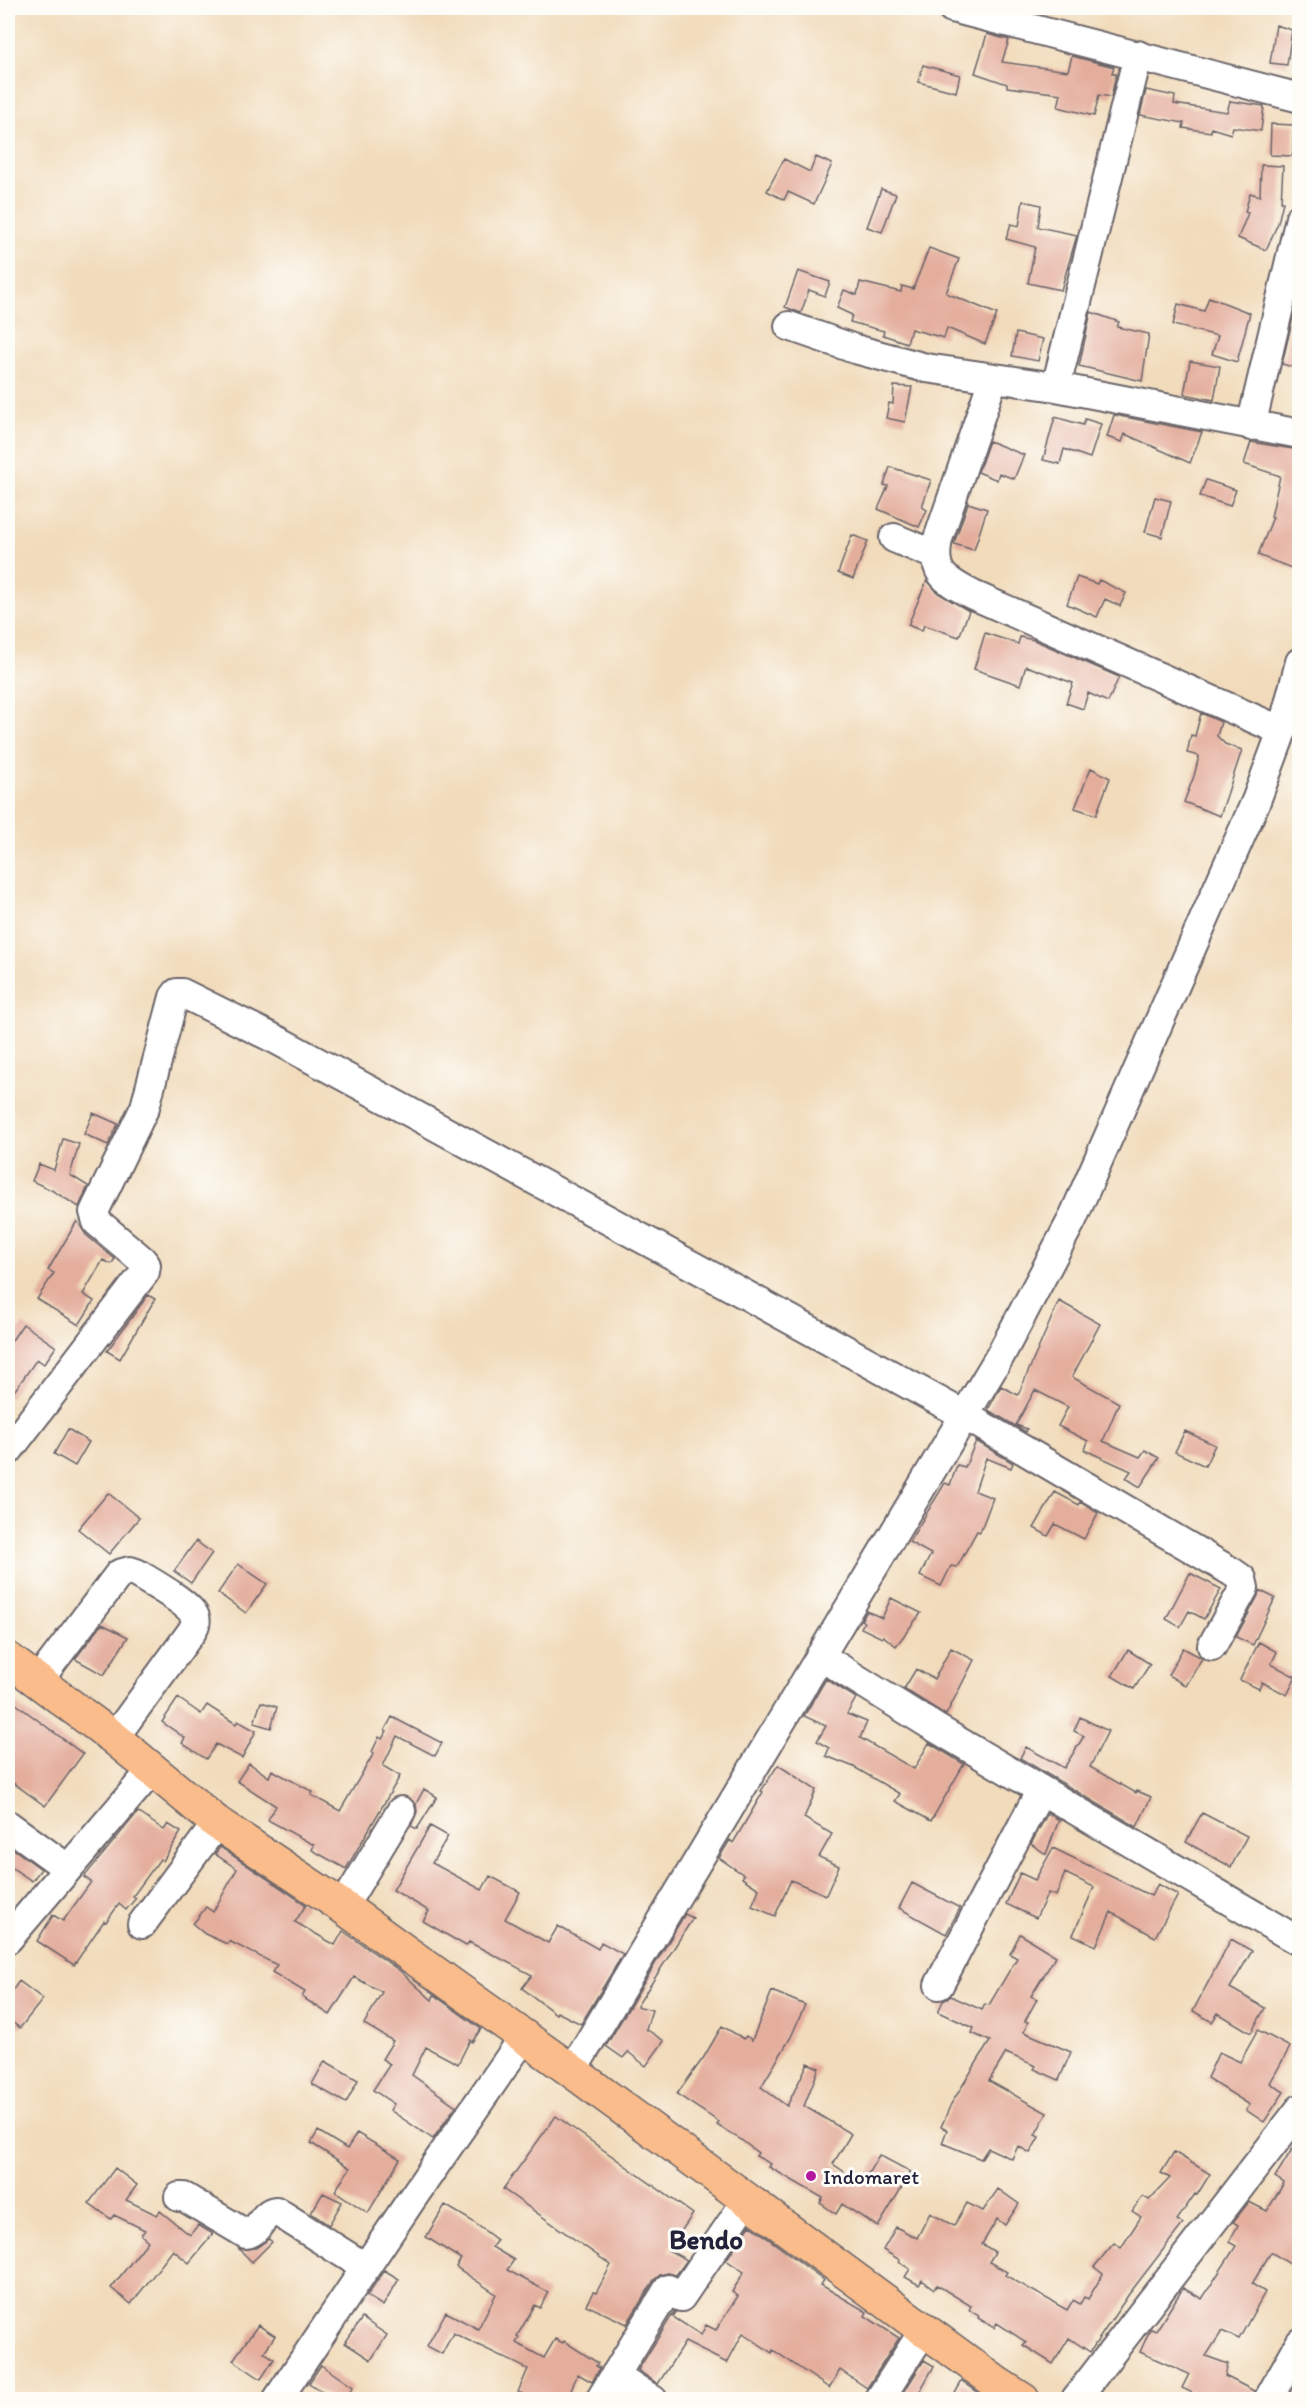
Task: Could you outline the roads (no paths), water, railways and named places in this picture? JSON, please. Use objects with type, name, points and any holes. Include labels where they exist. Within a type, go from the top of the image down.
[{"type":"highway","points":[[8,1659],[114,1738],[218,1823],[343,1908],[572,2071],[998,2384],[1023,2400]]},
{"type":"street","points":[[952,8],[1299,98]]},
{"type":"street","points":[[1056,387],[1138,56]]},
{"type":"street","points":[[1251,426],[1299,218]]},
{"type":"street","points":[[789,326],[855,349],[926,368],[993,380],[1056,387],[1299,434]]},
{"type":"street","points":[[993,380],[938,539],[934,555],[939,572],[973,595],[1282,731]]},
{"type":"street","points":[[894,538],[934,555]]},
{"type":"street","points":[[572,2071],[1000,1356],[1072,1220],[1256,801],[1282,731],[1299,662]]},
{"type":"street","points":[[8,1451],[144,1272],[146,1265],[142,1260],[97,1222],[94,1212],[145,1107],[174,997],[177,993],[182,993],[277,1040],[964,1415],[1242,1579],[1244,1588],[1212,1646]]},
{"type":"street","points":[[38,1681],[119,1574],[130,1571],[136,1573],[188,1607],[195,1616],[196,1624],[114,1738]]},
{"type":"street","points":[[820,1656],[1299,1942]]},
{"type":"street","points":[[8,1939],[152,1770]]},
{"type":"street","points":[[939,1985],[1041,1790]]},
{"type":"street","points":[[343,1908],[400,1811]]},
{"type":"street","points":[[142,1924],[218,1823]]},
{"type":"street","points":[[8,1825],[67,1868]]},
{"type":"street","points":[[277,2400],[524,2037]]},
{"type":"street","points":[[1075,2400],[1299,2109]]},
{"type":"street","points":[[179,2197],[184,2197],[246,2234],[252,2233],[268,2213],[276,2211],[366,2267]]},
{"type":"street","points":[[600,2400],[668,2289],[681,2297],[747,2200]]},
{"type":"street","points":[[879,2400],[924,2330]]},
{"type":"street","points":[[1268,2400],[1299,2343]]},
{"type":"street","points":[[615,2375],[653,2400]]},
{"type":"place","name":"Indomaret","points":[[811,2176]]},
{"type":"district","name":"Bendo","points":[[706,2239]]}]
